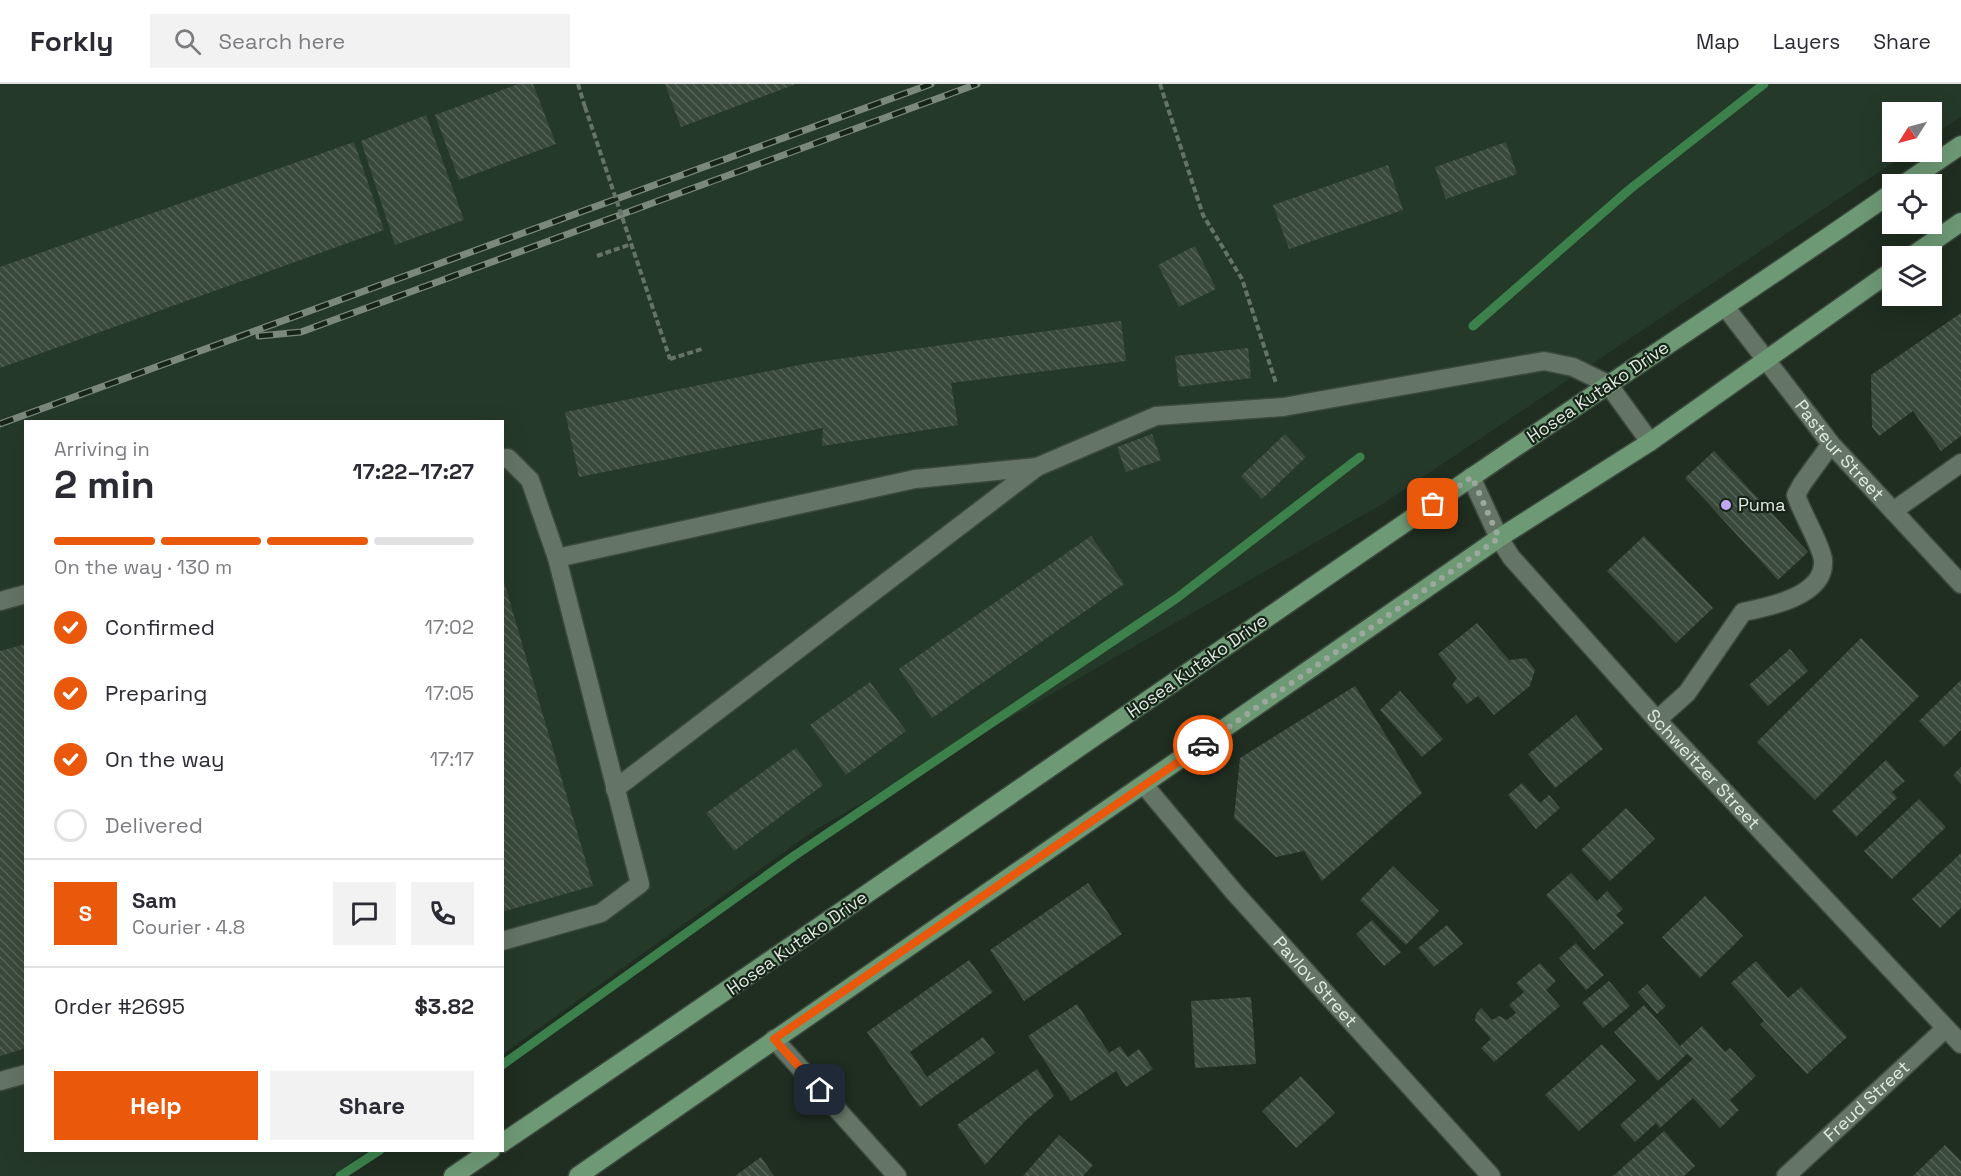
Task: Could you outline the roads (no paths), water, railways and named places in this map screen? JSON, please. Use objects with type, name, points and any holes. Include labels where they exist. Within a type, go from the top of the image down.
[{"type":"main road","points":[[1919,174],[1961,145]]},
{"type":"main road","name":"Hosea Kutako Drive","points":[[504,1142],[725,993],[1608,384],[1726,308],[1882,200]]},
{"type":"main road","points":[[1926,246],[1961,222]]},
{"type":"main road","points":[[578,1176],[1499,538],[1650,442],[1882,278]]},
{"type":"main road","points":[[453,1176],[488,1152]]},
{"type":"street","name":"Pasteur Street","points":[[1726,308],[1831,444],[1961,584]]},
{"type":"street","points":[[615,789],[1037,467],[1156,416],[1283,407],[1544,361],[1573,367],[1608,384],[1650,442]]},
{"type":"street","points":[[1657,720],[1687,693],[1743,612],[1790,601],[1817,579],[1822,571],[1823,558],[1797,495],[1802,483],[1831,444]]},
{"type":"street","points":[[504,459],[508,458],[530,480],[557,558],[640,884],[601,913],[504,939]]},
{"type":"street","points":[[1893,511],[1961,464]]},
{"type":"street","points":[[557,558],[915,479],[1037,467]]},
{"type":"street","name":"Schweitzer Street","points":[[1472,477],[1499,538],[1517,564],[1657,720],[1961,1044]]},
{"type":"street","points":[[0,601],[24,595]]},
{"type":"street","name":"Pavlov Street","points":[[1144,785],[1234,892],[1491,1176]]},
{"type":"street","name":"Freud Street","points":[[1786,1176],[1946,1028]]},
{"type":"street","points":[[774,1039],[897,1176]]},
{"type":"street","points":[[0,1081],[24,1075]]},
{"type":"waterway","points":[[1473,326],[1630,189],[1764,84]]},
{"type":"waterway","points":[[504,1064],[794,856],[1177,598],[1360,457]]},
{"type":"waterway","points":[[340,1176],[377,1152]]},
{"type":"railway","points":[[0,424],[931,84]]},
{"type":"railway","points":[[259,336],[301,332],[977,84]]},
{"type":"place","name":"Puma","points":[[1726,505]]}]
